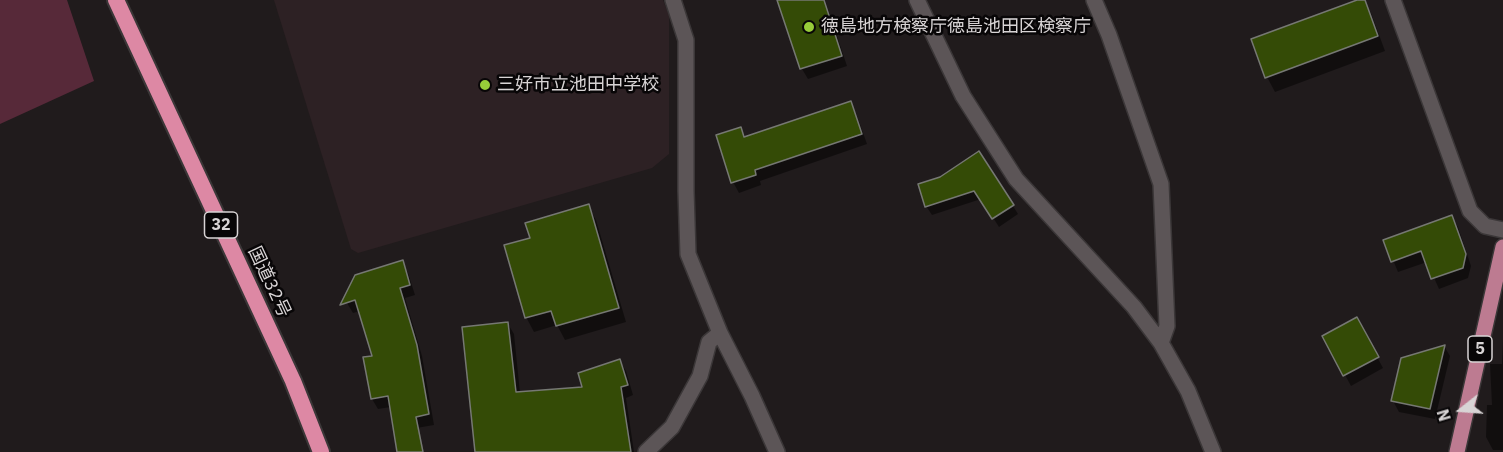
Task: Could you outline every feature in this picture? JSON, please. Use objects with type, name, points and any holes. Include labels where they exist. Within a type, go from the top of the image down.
[{"type":"highway","name":"国道32号","points":[[116,0],[289,371],[321,452]]},
{"type":"main road","name":"5","points":[[1457,452],[1503,247]]},
{"type":"street","points":[[673,0],[686,40],[688,254],[720,333],[777,452]]},
{"type":"street","points":[[917,0],[963,96],[1016,179],[1134,307],[1161,343],[1188,391],[1214,452]]},
{"type":"street","points":[[1094,0],[1109,35],[1161,184],[1167,326],[1161,343]]},
{"type":"street","points":[[1393,0],[1470,211],[1485,226],[1503,230]]},
{"type":"street","points":[[646,452],[672,427],[700,376],[709,342],[720,333]]},
{"type":"shaded area","points":[[0,0],[67,0],[94,81],[0,124]]},
{"type":"shaded area","name":"三好市立池田中学校","points":[[274,0],[663,0],[669,15],[669,154],[652,168],[358,253],[351,249]]},
{"type":"building","points":[[777,0],[824,0],[842,56],[800,69]]},
{"type":"building","points":[[1357,0],[1365,0],[1378,36],[1265,78],[1251,39]]},
{"type":"building","points":[[851,101],[862,134],[755,170],[756,175],[731,183],[716,135],[741,127],[744,137]]},
{"type":"building","points":[[979,151],[1014,205],[992,219],[974,191],[925,207],[918,184],[940,177]]},
{"type":"building","points":[[589,204],[619,308],[556,326],[551,311],[525,318],[504,245],[530,238],[525,223]]},
{"type":"building","points":[[1452,215],[1466,254],[1463,268],[1431,279],[1421,251],[1391,262],[1383,240]]},
{"type":"building","points":[[403,260],[410,285],[400,288],[417,345],[429,414],[416,417],[423,452],[397,452],[388,396],[371,399],[363,357],[372,356],[355,300],[340,305],[355,275]]},
{"type":"building","points":[[1357,317],[1379,357],[1343,376],[1322,336]]},
{"type":"building","points":[[508,322],[516,392],[582,387],[578,373],[620,359],[628,385],[621,387],[631,452],[475,452],[462,327]]},
{"type":"building","points":[[1445,345],[1430,409],[1391,401],[1401,358]]},
{"type":"place","name":"徳島地方検察庁徳島池田区検察庁","points":[[809,27]]},
{"type":"place","name":"三好市立池田中学校","points":[[485,85]]}]
